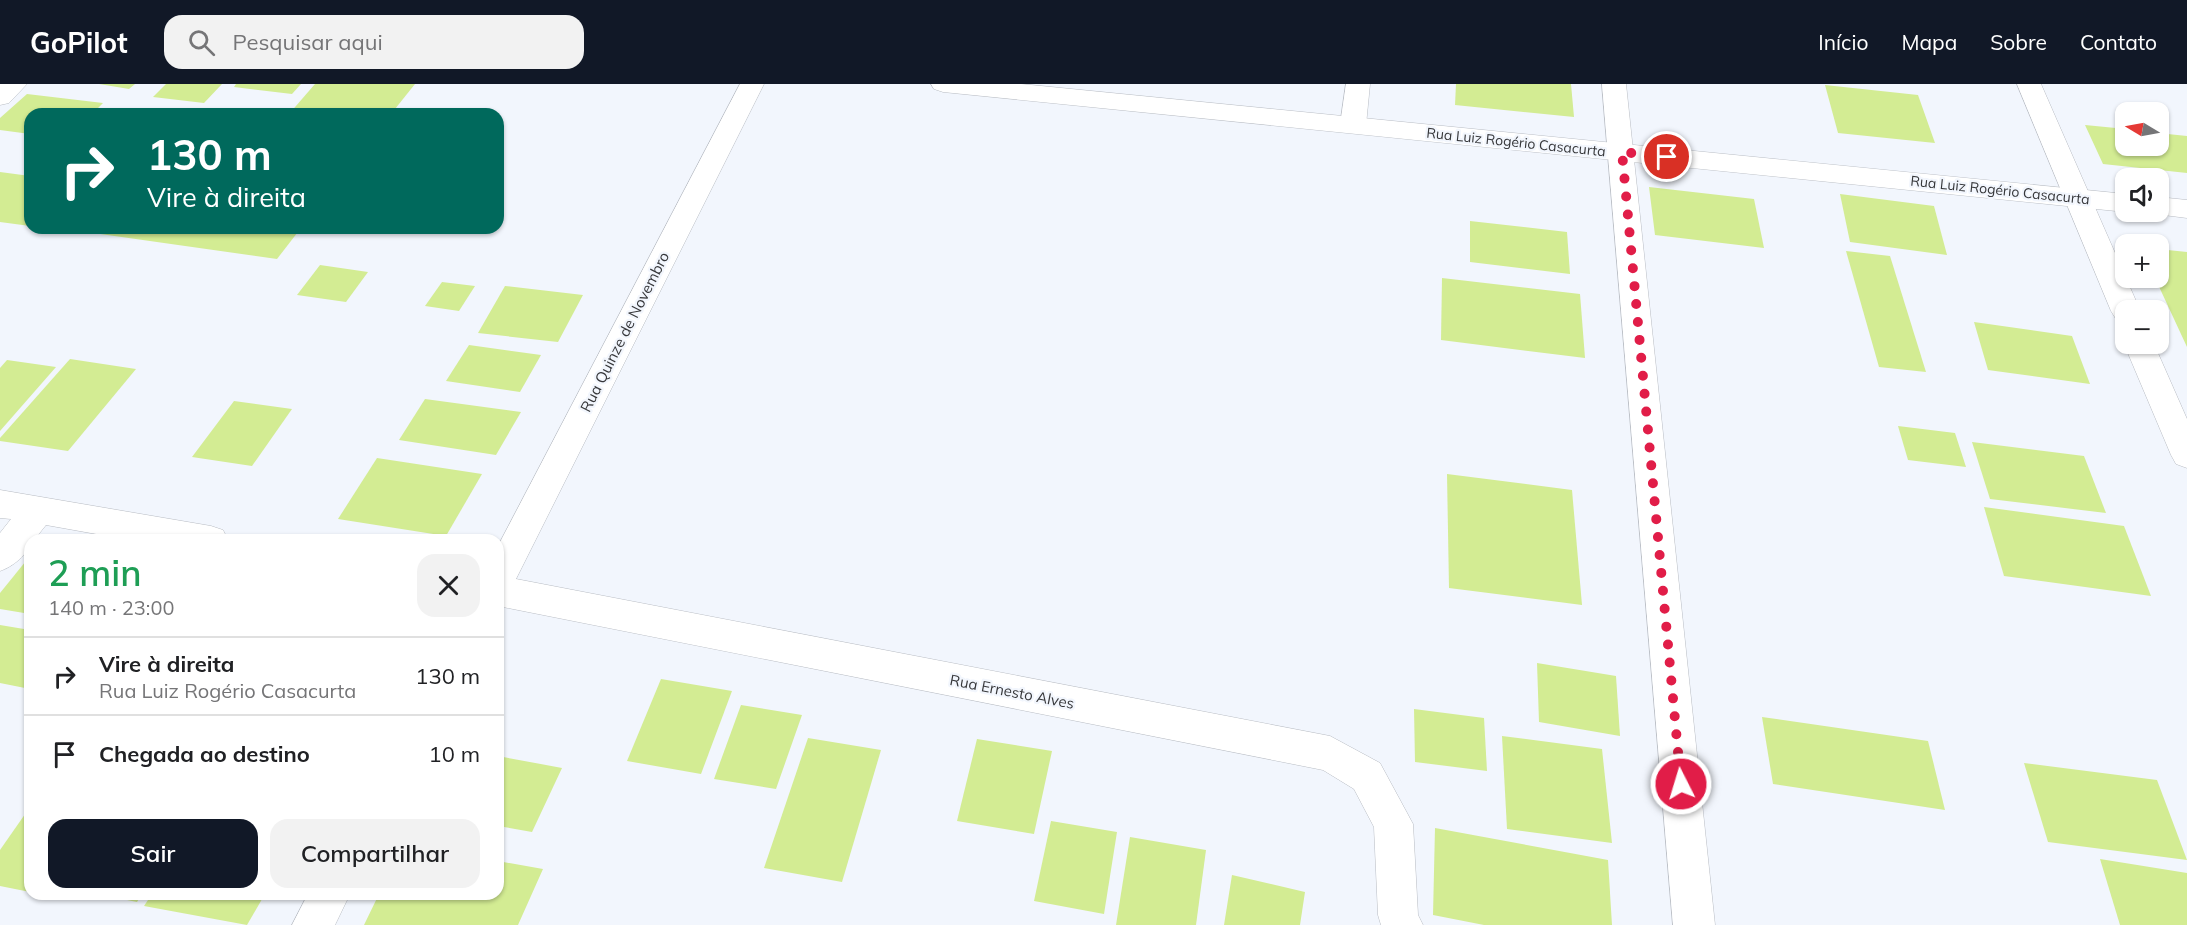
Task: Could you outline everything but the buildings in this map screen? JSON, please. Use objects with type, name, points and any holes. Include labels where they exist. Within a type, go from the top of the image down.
[{"type":"street","points":[[0,97],[15,84]]},
{"type":"street","name":"Rua Quinze de Novembro","points":[[504,568],[752,84]]},
{"type":"street","name":"Rua Luiz Rogério Casacurta","points":[[943,84],[2115,202]]},
{"type":"street","points":[[1353,125],[1358,84]]},
{"type":"street","points":[[1614,84],[1694,925]]},
{"type":"street","points":[[2029,84],[2121,300]]},
{"type":"street","points":[[2169,207],[2187,209]]},
{"type":"street","points":[[2143,354],[2187,455]]},
{"type":"street","points":[[0,504],[177,534]]},
{"type":"street","points":[[0,557],[39,510]]},
{"type":"street","name":"Rua Ernesto Alves","points":[[504,592],[1330,754],[1367,776],[1393,824],[1398,915],[1402,925]]},
{"type":"street","points":[[313,925],[327,900]]},
{"type":"route","points":[[1667,157],[1622,152],[1681,784]]}]
